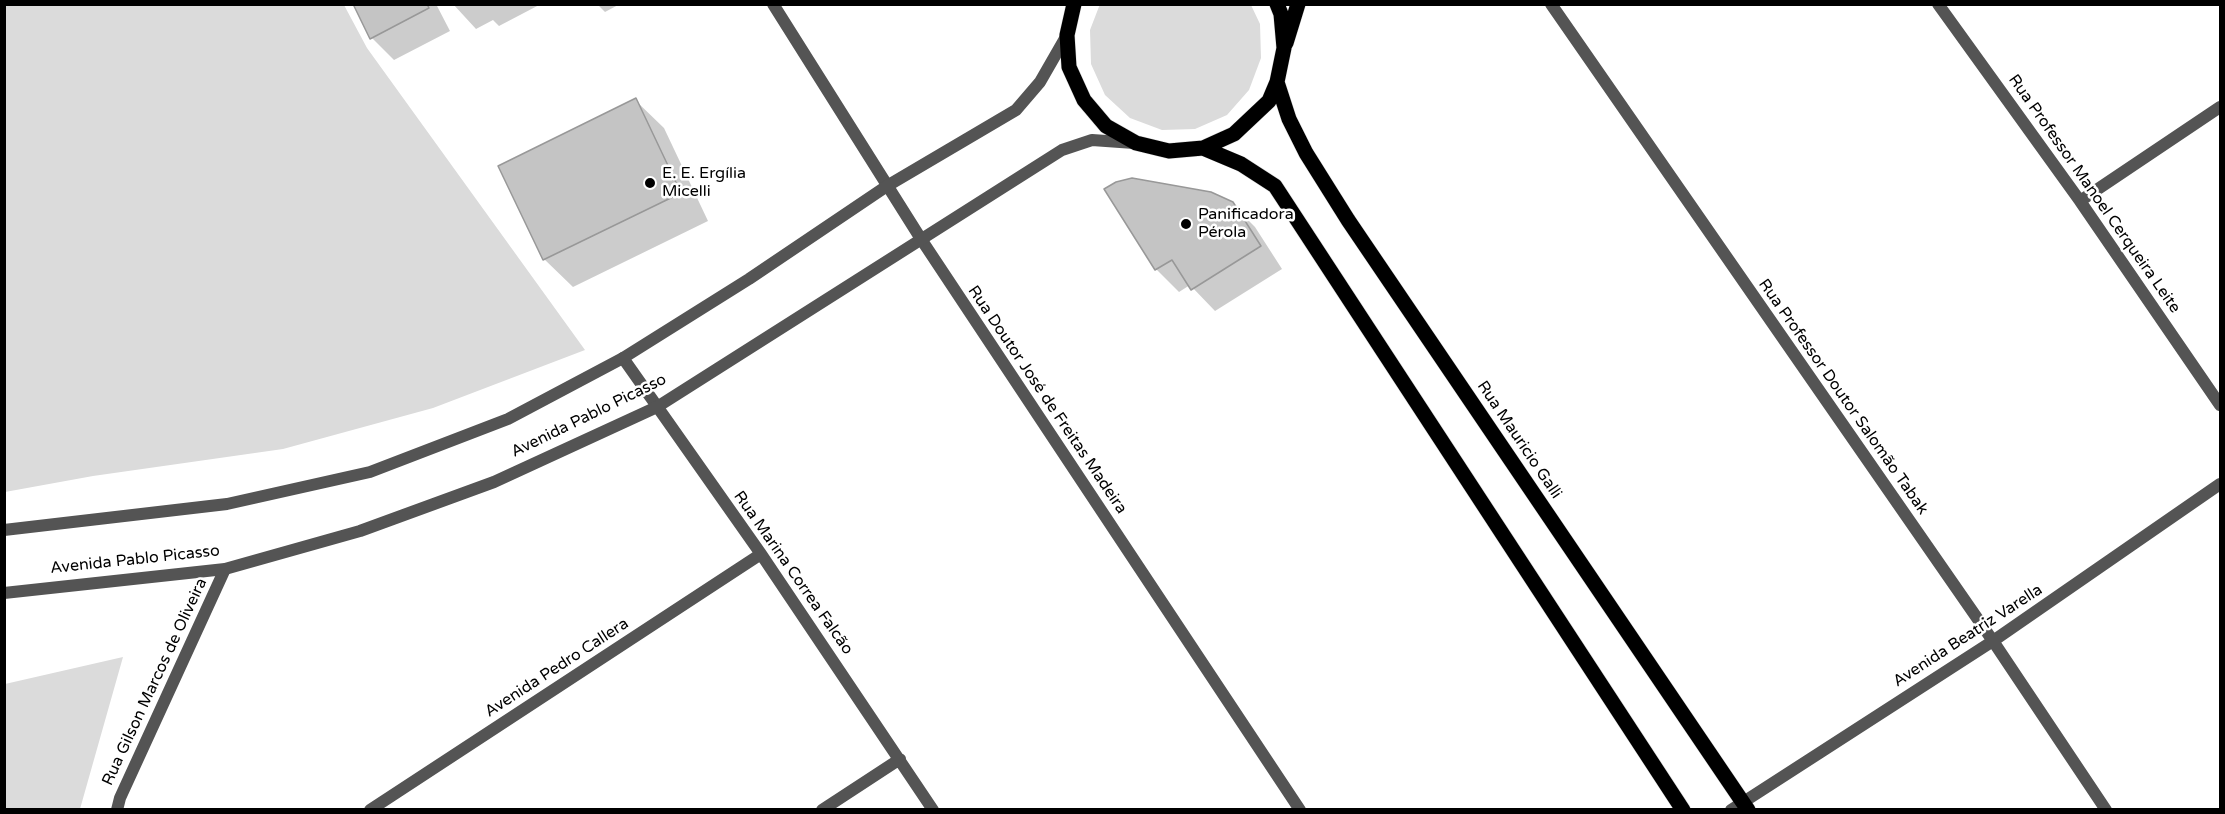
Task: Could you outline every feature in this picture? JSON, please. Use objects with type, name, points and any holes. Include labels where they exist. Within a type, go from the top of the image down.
[{"type":"main road","points":[[1074,4],[1067,35],[1069,68],[1084,100],[1106,126],[1136,143],[1169,150],[1203,148],[1234,134],[1269,101],[1277,82],[1284,48],[1298,4]]},
{"type":"main road","points":[[1277,4],[1281,14],[1284,48]]},
{"type":"main road","name":"Rua Mauricio Galli","points":[[1277,82],[1289,119],[1306,153],[1348,220],[1740,807]]},
{"type":"main road","points":[[1203,148],[1241,164],[1275,186],[1683,810]]},
{"type":"street","name":"Rua Doutor José de Freitas Madeira","points":[[773,4],[886,186],[1300,810]]},
{"type":"street","name":"Rua Professor Doutor Salomão Tabak","points":[[1551,4],[1993,641],[2106,810]]},
{"type":"street","name":"Rua Professor Manoel Cerqueira Leite","points":[[1938,4],[2080,201],[2220,405]]},
{"type":"street","name":"Avenida Pablo Picasso","points":[[4,530],[227,504],[370,472],[508,419],[623,358],[749,279],[886,186],[1016,110],[1040,82],[1067,35]]},
{"type":"street","points":[[2080,201],[2220,107]]},
{"type":"street","name":"Avenida Pablo Picasso","points":[[4,593],[225,569],[360,531],[494,482],[657,407],[1062,150],[1092,140],[1136,143]]},
{"type":"street","name":"Rua Marina Correa Falcão","points":[[623,358],[761,554],[933,810]]},
{"type":"street","name":"Avenida Beatriz Varella","points":[[1740,807],[1993,641],[2220,484]]},
{"type":"street","name":"Avenida Pedro Callera","points":[[370,810],[761,554]]},
{"type":"street","name":"Rua Gilson Marcos de Oliveira","points":[[117,810],[120,798],[225,569]]},
{"type":"street","points":[[822,810],[900,759]]},
{"type":"shaded area","points":[[5,4],[344,5],[367,48],[585,350],[433,408],[283,449],[93,476],[5,492]]},
{"type":"shaded area","points":[[1100,4],[1251,5],[1260,24],[1261,58],[1249,90],[1227,115],[1195,129],[1162,130],[1130,118],[1105,95],[1091,64],[1090,30]]},
{"type":"shaded area","points":[[123,657],[80,809],[5,809],[5,684]]},
{"type":"building","points":[[353,4],[427,4],[429,8],[370,39]]},
{"type":"building","points":[[636,98],[681,193],[543,260],[498,166]]},
{"type":"building","name":"Panificadora Pérola","points":[[1132,178],[1211,192],[1233,202],[1261,246],[1191,290],[1172,260],[1155,270],[1104,189],[1116,182]]},
{"type":"place","name":"E. E. Ergília Micelli","points":[[650,183]]},
{"type":"place","name":"Panificadora Pérola","points":[[1186,224]]}]
